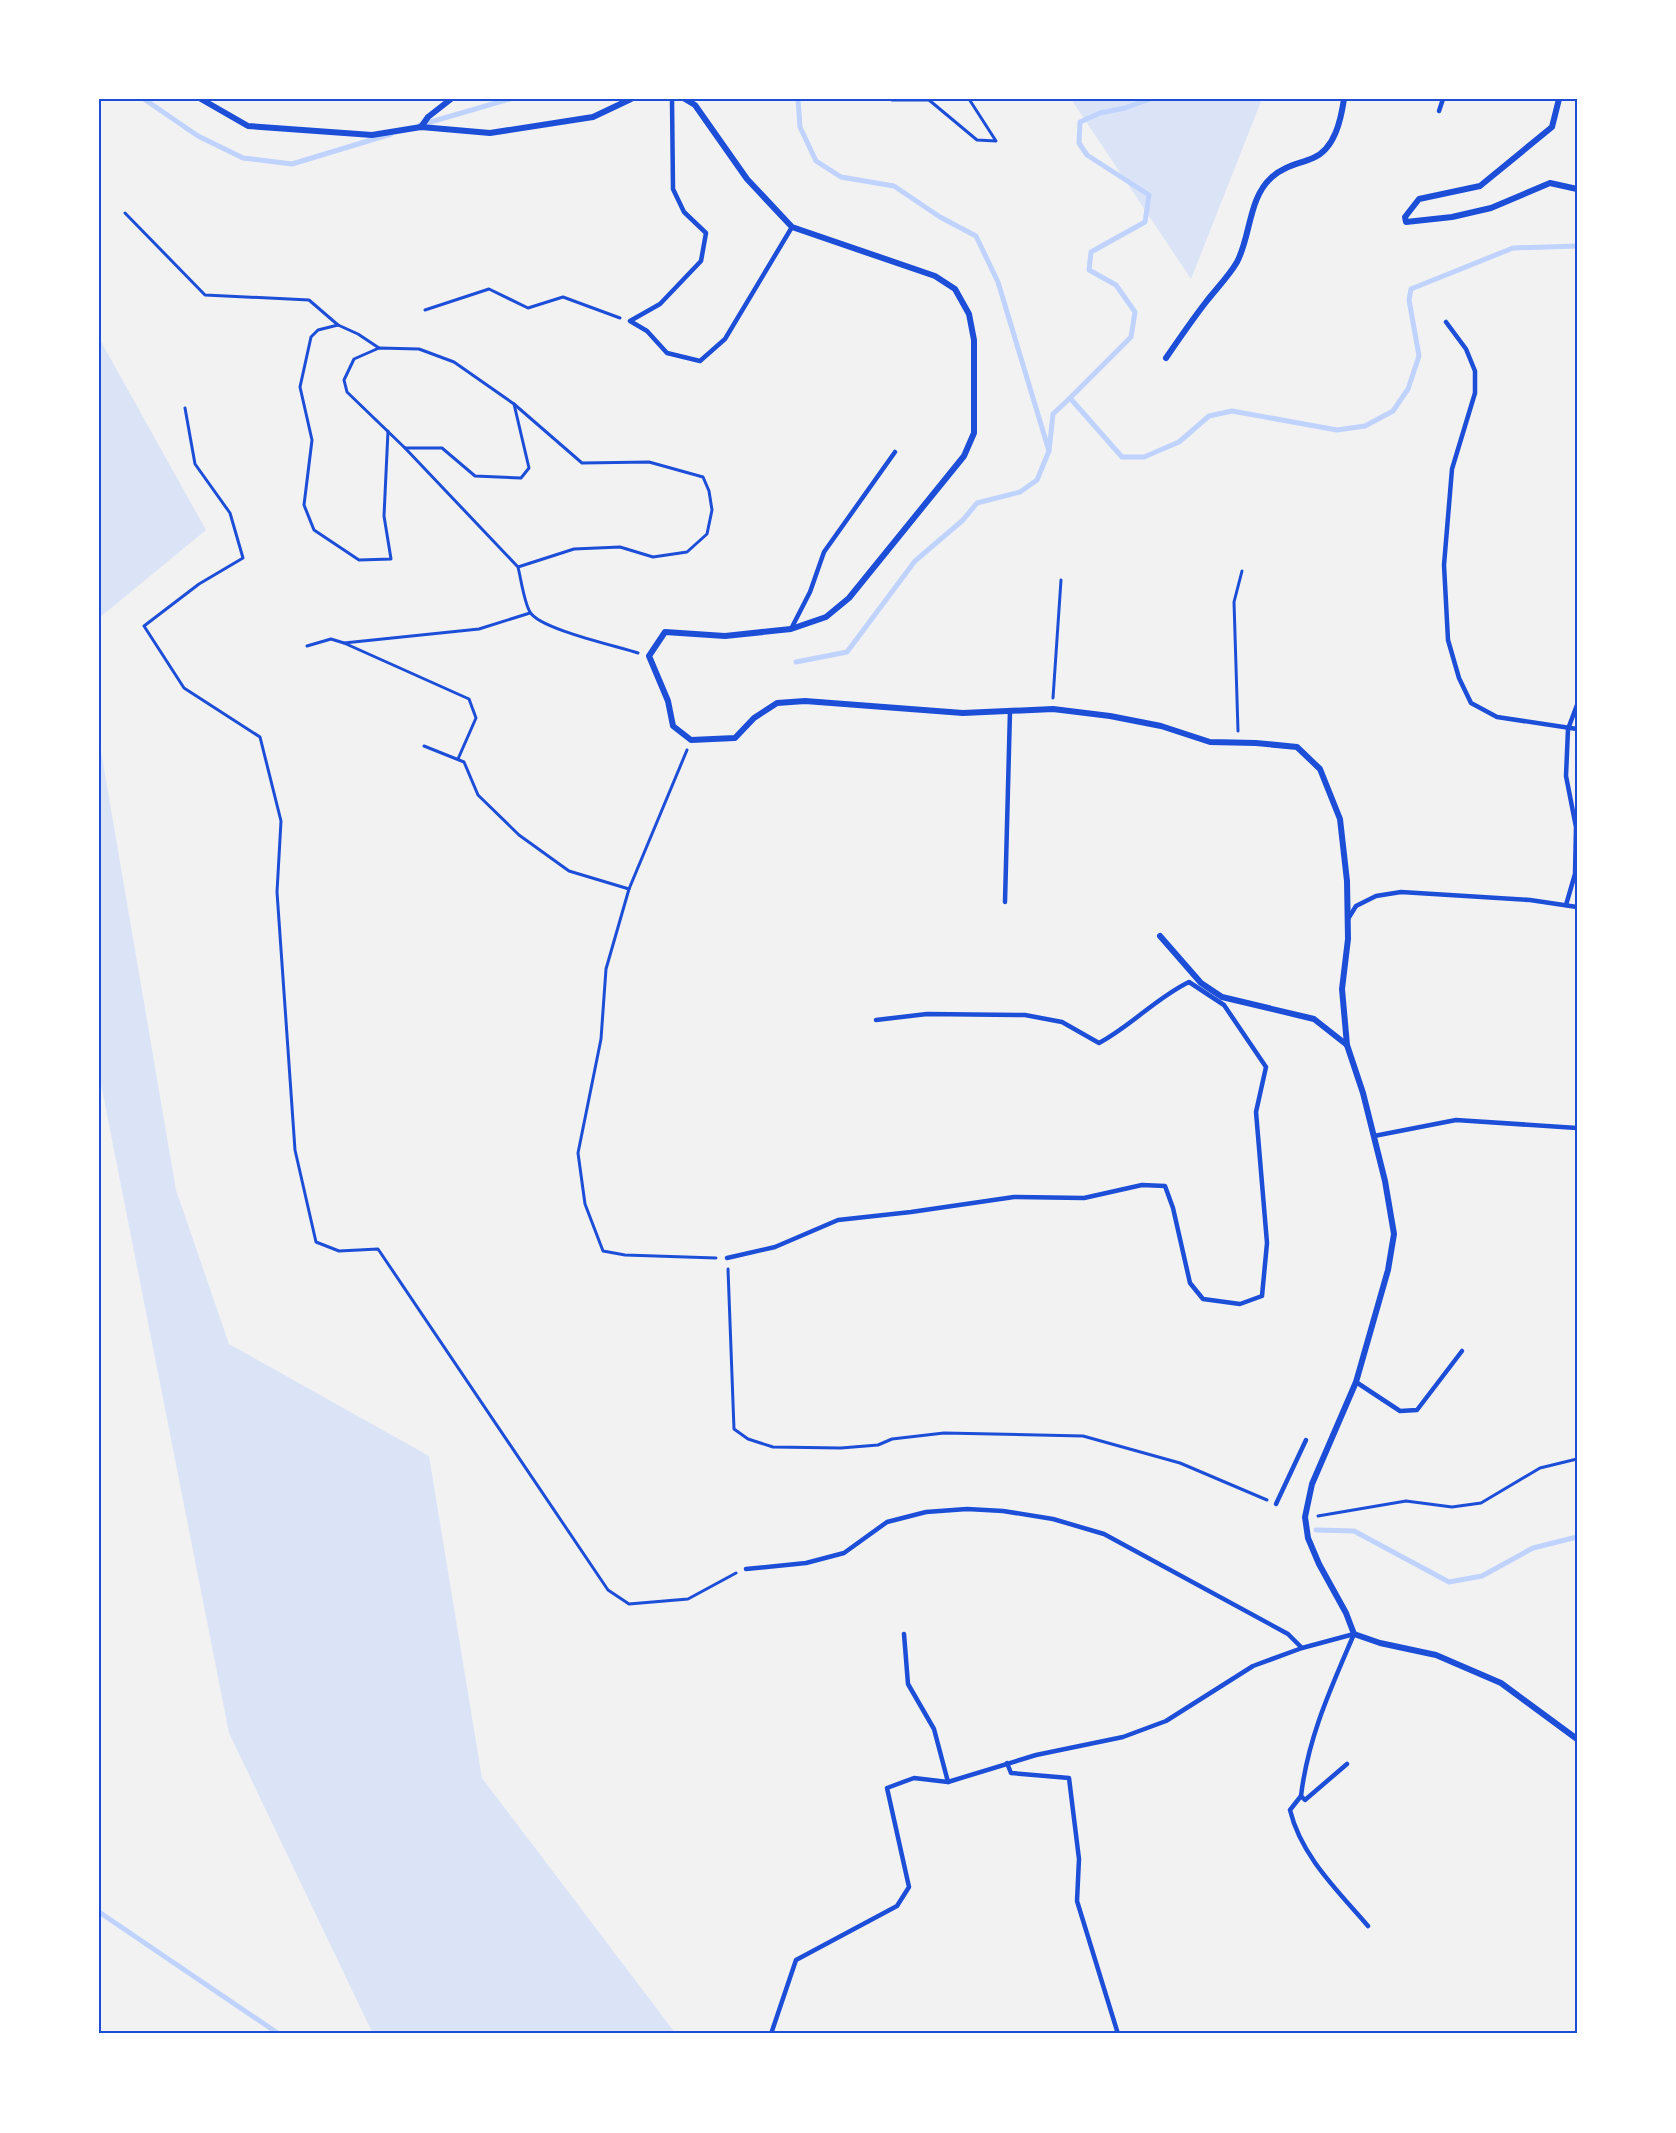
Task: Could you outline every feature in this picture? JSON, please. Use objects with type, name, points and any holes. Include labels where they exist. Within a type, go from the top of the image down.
[{"type":"street","points":[[201,99],[248,126],[372,135],[421,127],[490,133],[593,117],[631,99]]},
{"type":"street","points":[[421,127],[428,117],[451,99]]},
{"type":"street","points":[[685,99],[695,105],[747,178],[792,227],[935,276],[955,289],[969,314],[974,340],[974,433],[964,456],[849,598],[826,617],[791,629],[725,636],[665,632],[649,656],[668,701],[673,726],[691,741],[735,738],[754,718],[777,703],[806,701],[963,713],[1053,709],[1141,722],[1210,742],[1297,747],[1320,769],[1340,819],[1347,882],[1348,939],[1342,989],[1347,1045],[1374,1136],[1394,1234],[1388,1270],[1356,1382],[1312,1484],[1305,1517],[1308,1538],[1319,1564],[1346,1613],[1354,1635],[1436,1655],[1501,1683],[1577,1739]]},
{"type":"street","points":[[1166,358],[1237,261],[1265,184],[1273,176],[1298,162],[1315,158],[1325,149],[1340,124],[1344,99]]},
{"type":"street","points":[[1559,99],[1552,127],[1480,186],[1419,199],[1405,217],[1406,222],[1461,215],[1491,208],[1550,183],[1577,189]]},
{"type":"street","points":[[1160,936],[1201,983],[1222,997],[1314,1019],[1347,1045]]},
{"type":"lane","points":[[672,99],[674,189],[684,212],[706,233],[701,261],[660,304],[630,321],[647,331],[667,353],[700,362],[725,339],[792,227]]},
{"type":"lane","points":[[1439,111],[1443,99]]},
{"type":"lane","points":[[1446,322],[1466,349],[1475,371],[1475,393],[1452,469],[1444,565],[1448,640],[1459,678],[1471,704],[1497,717],[1577,729]]},
{"type":"lane","points":[[791,629],[810,591],[824,552],[895,452]]},
{"type":"lane","points":[[1566,905],[1575,874],[1576,827],[1566,776],[1568,729],[1577,705]]},
{"type":"lane","points":[[1005,902],[1010,711]]},
{"type":"lane","points":[[1347,921],[1356,906],[1376,896],[1401,892],[1530,900],[1577,907]]},
{"type":"lane","points":[[727,1258],[775,1247],[838,1220],[1014,1197],[1084,1198],[1142,1185],[1165,1186],[1173,1208],[1190,1283],[1203,1299],[1240,1304],[1263,1296],[1267,1243],[1256,1112],[1266,1067],[1224,1005],[1189,982],[1168,992],[1121,1031],[1099,1043],[1062,1022],[1025,1015],[927,1014],[876,1020]]},
{"type":"lane","points":[[1374,1136],[1456,1120],[1577,1128]]},
{"type":"lane","points":[[1356,1382],[1401,1411],[1417,1410],[1462,1352]]},
{"type":"lane","points":[[1276,1504],[1306,1440]]},
{"type":"lane","points":[[746,1569],[806,1563],[844,1553],[887,1522],[926,1512],[967,1509],[1003,1511],[1053,1519],[1104,1534],[1288,1634],[1302,1648]]},
{"type":"lane","points":[[904,1634],[908,1684],[934,1729],[948,1782]]},
{"type":"lane","points":[[771,2034],[796,1960],[897,1906],[909,1887],[887,1788],[914,1778],[948,1782],[1007,1763],[1123,1737],[1166,1720],[1253,1666],[1302,1648],[1354,1635]]},
{"type":"lane","points":[[1354,1635],[1315,1728],[1304,1770],[1301,1796],[1290,1810],[1294,1827],[1319,1870],[1368,1926]]},
{"type":"lane","points":[[1007,1763],[1011,1773],[1069,1778],[1079,1858],[1077,1901],[1118,2034]]},
{"type":"lane","points":[[1301,1796],[1305,1800],[1347,1764]]},
{"type":"path","points":[[892,100],[929,100],[977,140],[996,141],[969,99]]},
{"type":"path","points":[[126,213],[205,295],[309,300],[338,325],[358,334],[379,348]]},
{"type":"path","points":[[425,310],[489,289],[528,308],[563,297],[630,321]]},
{"type":"path","points":[[338,325],[318,330],[311,337],[306,354],[300,387],[312,440],[304,505],[314,530],[359,560],[392,559],[384,516],[388,431]]},
{"type":"path","points":[[518,567],[574,549],[620,547],[653,557],[687,552],[707,534],[712,510],[710,491],[703,477],[649,462],[582,463],[514,404],[454,362],[419,349],[379,348],[354,359],[344,380],[347,392],[405,448],[518,567],[530,612],[539,621],[563,631],[649,656]]},
{"type":"path","points":[[405,448],[442,448],[475,476],[521,478],[529,468],[514,404]]},
{"type":"path","points":[[185,408],[195,464],[231,513],[243,558],[199,584],[144,626],[184,688],[260,737],[281,821],[277,892],[295,1150],[316,1242],[339,1251],[378,1250],[608,1590],[629,1604],[688,1599],[746,1569]]},
{"type":"path","points":[[1238,742],[1234,602],[1242,572]]},
{"type":"path","points":[[1053,709],[1061,580]]},
{"type":"path","points":[[344,643],[479,629],[530,612]]},
{"type":"path","points":[[307,646],[331,639],[344,643],[469,699],[476,718],[458,759]]},
{"type":"path","points":[[691,741],[629,889],[606,969],[602,1039],[578,1153],[585,1204],[603,1251],[625,1255],[727,1258],[734,1429],[748,1439],[773,1447],[841,1448],[944,1433],[1083,1436],[1180,1463],[1276,1504]]},
{"type":"path","points":[[424,746],[464,762],[478,795],[519,835],[569,871],[629,889]]},
{"type":"path","points":[[1305,1517],[1406,1501],[1452,1507],[1481,1503],[1540,1468],[1577,1459]]},
{"type":"shaded area","points":[[1071,99],[1262,99],[1191,279]]},
{"type":"shaded area","points":[[99,338],[206,530],[99,618]]},
{"type":"shaded area","points":[[99,739],[176,1190],[229,1344],[429,1456],[482,1778],[676,2034],[373,2034],[229,1733],[99,1074]]},
{"type":"waterway","points":[[144,99],[198,136],[243,158],[292,164],[391,134]]},
{"type":"waterway","points":[[420,125],[510,99]]},
{"type":"waterway","points":[[798,99],[800,127],[816,161],[841,177],[894,186],[940,217],[976,236],[998,282],[1049,451]]},
{"type":"waterway","points":[[1150,99],[1125,108],[1100,113],[1080,122],[1079,143],[1087,155],[1149,195],[1145,222],[1091,252],[1089,270],[1116,285],[1135,312],[1131,337],[1070,398],[1122,457],[1144,457],[1179,442],[1209,416],[1232,411],[1337,430],[1365,426],[1393,411],[1408,389],[1419,356],[1409,300],[1411,289],[1513,248],[1577,246]]},
{"type":"waterway","points":[[796,662],[847,652],[915,561],[963,520],[977,503],[1020,492],[1037,480],[1049,451],[1053,414],[1070,398]]},
{"type":"waterway","points":[[1316,1530],[1354,1531],[1449,1582],[1482,1576],[1533,1548],[1577,1537]]},
{"type":"waterway","points":[[99,1912],[279,2034]]}]
